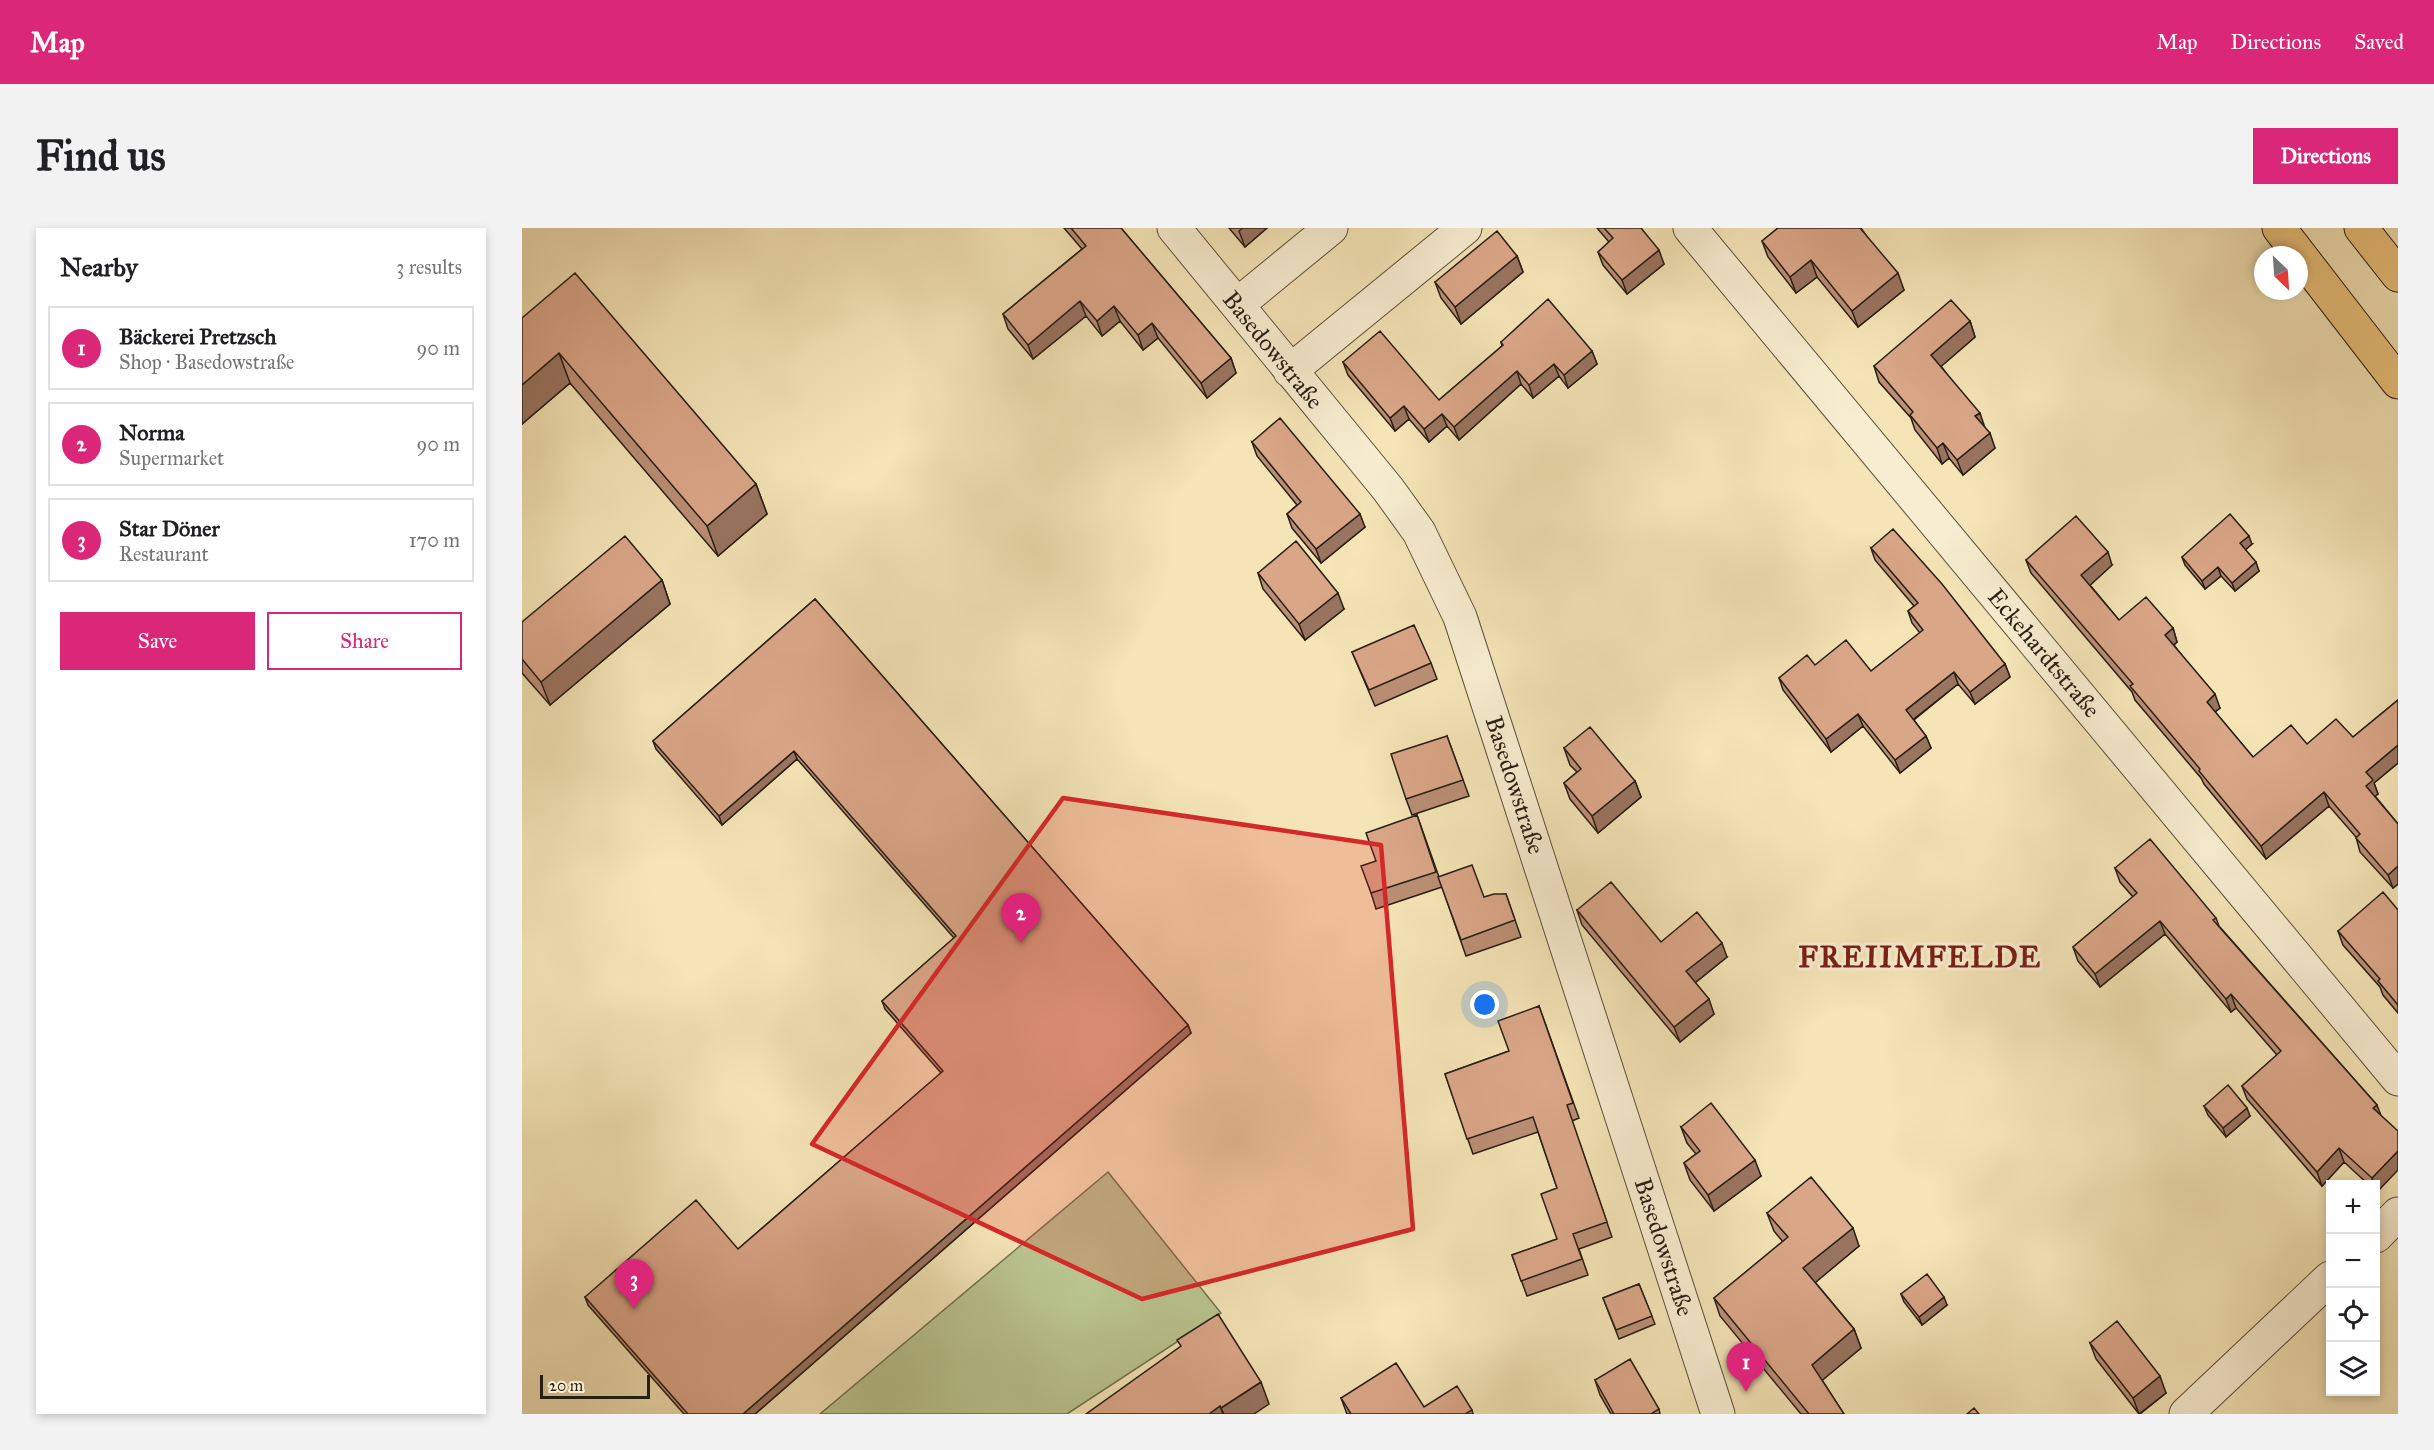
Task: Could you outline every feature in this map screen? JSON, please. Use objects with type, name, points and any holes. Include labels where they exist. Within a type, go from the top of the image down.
[{"type":"main road","points":[[2279,228],[2398,382]]},
{"type":"main road","points":[[2361,228],[2398,275]]},
{"type":"street","name":"Basedowstraße","points":[[1174,228],[1388,489],[1419,532],[1460,617],[1718,1414]]},
{"type":"street","points":[[1237,305],[1331,228]]},
{"type":"street","points":[[1290,370],[1465,228]]},
{"type":"street","name":"Eckehardtstraße","points":[[1690,228],[2398,1079]]},
{"type":"street","points":[[2378,1234],[2398,1214]]},
{"type":"street","points":[[2186,1414],[2326,1283]]},
{"type":"highlighted area","points":[[1063,798],[1381,845],[1413,1229],[1142,1299],[812,1144]]},
{"type":"green space","points":[[1108,1172],[1221,1313],[1067,1414],[820,1414]]},
{"type":"building","points":[[1071,228],[1121,228],[1231,358],[1201,383],[1152,323],[1138,335],[1114,306],[1097,321],[1080,301],[1028,345],[1003,314],[1086,246]]},
{"type":"building","points":[[1604,228],[1641,228],[1659,250],[1622,280],[1598,252],[1613,238]]},
{"type":"building","points":[[1778,228],[1860,228],[1898,273],[1852,311],[1811,260],[1790,277],[1762,241]]},
{"type":"building","points":[[1497,231],[1517,256],[1455,307],[1435,282]]},
{"type":"building","points":[[575,273],[756,484],[707,526],[559,353],[522,385],[522,318]]},
{"type":"building","points":[[1548,299],[1592,351],[1564,375],[1554,364],[1529,385],[1517,371],[1454,427],[1442,414],[1424,429],[1404,406],[1390,418],[1343,362],[1380,331],[1439,400],[1503,345],[1501,342]]},
{"type":"building","points":[[1951,300],[1970,321],[1931,355],[1980,413],[1975,416],[1990,433],[1957,460],[1943,443],[1937,448],[1910,415],[1913,412],[1874,366]]},
{"type":"building","points":[[1280,418],[1360,514],[1316,549],[1287,514],[1301,502],[1252,442]]},
{"type":"building","points":[[2230,514],[2249,536],[2240,543],[2256,562],[2232,583],[2218,567],[2202,581],[2182,557]]},
{"type":"building","points":[[2076,516],[2108,552],[2081,575],[2119,620],[2146,597],[2173,628],[2165,635],[2215,694],[2207,702],[2253,757],[2291,725],[2307,744],[2336,719],[2353,737],[2398,700],[2398,745],[2366,772],[2373,780],[2366,786],[2398,824],[2398,866],[2388,875],[2356,838],[2360,834],[2324,792],[2261,846],[2130,686],[2133,684],[2026,560]]},
{"type":"building","points":[[1893,529],[1942,584],[2005,664],[1970,692],[1954,672],[1906,710],[1926,736],[1895,760],[1858,714],[1826,739],[1779,678],[1807,655],[1815,665],[1846,640],[1871,671],[1923,630],[1908,611],[1918,603],[1871,548]]},
{"type":"building","points":[[625,536],[662,580],[541,682],[522,659],[522,622]]},
{"type":"building","points":[[1296,541],[1338,593],[1299,624],[1258,573]]},
{"type":"building","points":[[815,599],[1188,1025],[743,1414],[688,1414],[585,1297],[696,1200],[738,1249],[943,1071],[882,1001],[956,936],[794,751],[719,816],[653,741]]},
{"type":"building","points":[[1414,625],[1431,663],[1369,690],[1352,652]]},
{"type":"building","points":[[1590,727],[1635,781],[1592,816],[1564,783],[1581,769],[1564,748]]},
{"type":"building","points":[[1447,736],[1463,780],[1406,799],[1391,754]]},
{"type":"building","points":[[1417,815],[1436,872],[1371,893],[1361,866],[1376,861],[1366,833]]},
{"type":"building","points":[[2150,839],[2216,918],[2213,920],[2377,1105],[2373,1108],[2398,1131],[2398,1151],[2372,1178],[2339,1148],[2317,1172],[2242,1086],[2281,1051],[2231,994],[2226,999],[2160,921],[2095,974],[2073,947],[2137,893],[2115,868]]},
{"type":"building","points":[[1472,865],[1484,897],[1506,894],[1515,920],[1461,940],[1438,877]]},
{"type":"building","points":[[1611,882],[1661,942],[1697,912],[1722,943],[1686,971],[1709,999],[1674,1027],[1577,910]]},
{"type":"building","points":[[2383,892],[2398,910],[2398,1005],[2378,981],[2380,979],[2338,931]]},
{"type":"building","points":[[1539,1006],[1573,1103],[1567,1105],[1607,1222],[1573,1234],[1582,1259],[1521,1281],[1512,1255],[1557,1239],[1541,1194],[1557,1188],[1533,1117],[1467,1139],[1445,1074],[1509,1051],[1498,1021]]},
{"type":"building","points":[[2228,1085],[2247,1108],[2223,1128],[2204,1106]]},
{"type":"building","points":[[1711,1103],[1755,1160],[1708,1195],[1684,1163],[1700,1151],[1681,1127]]},
{"type":"building","points":[[1811,1177],[1853,1228],[1803,1268],[1854,1329],[1812,1365],[1844,1414],[1809,1414],[1714,1298],[1788,1237],[1767,1213]]},
{"type":"building","points":[[1927,1274],[1944,1297],[1919,1317],[1901,1294]]},
{"type":"building","points":[[1639,1284],[1652,1316],[1616,1330],[1603,1298]]},
{"type":"building","points":[[1218,1314],[1261,1382],[1209,1414],[1086,1414],[1181,1346],[1177,1340]]},
{"type":"building","points":[[2117,1321],[2160,1376],[2133,1398],[2090,1343]]},
{"type":"building","points":[[1630,1359],[1659,1409],[1651,1414],[1614,1414],[1595,1380]]},
{"type":"building","points":[[1396,1363],[1424,1407],[1457,1386],[1472,1410],[1465,1414],[1351,1414],[1341,1398]]},
{"type":"building","points":[[1974,1408],[1979,1414],[1967,1414]]},
{"type":"place","name":"Norma","points":[[1021,943]]},
{"type":"place","name":"Star Döner","points":[[634,1309]]},
{"type":"place","name":"Bäckerei Pretzsch","points":[[1746,1392]]},
{"type":"district","name":"FREIIMFELDE","points":[[1920,957]]}]
